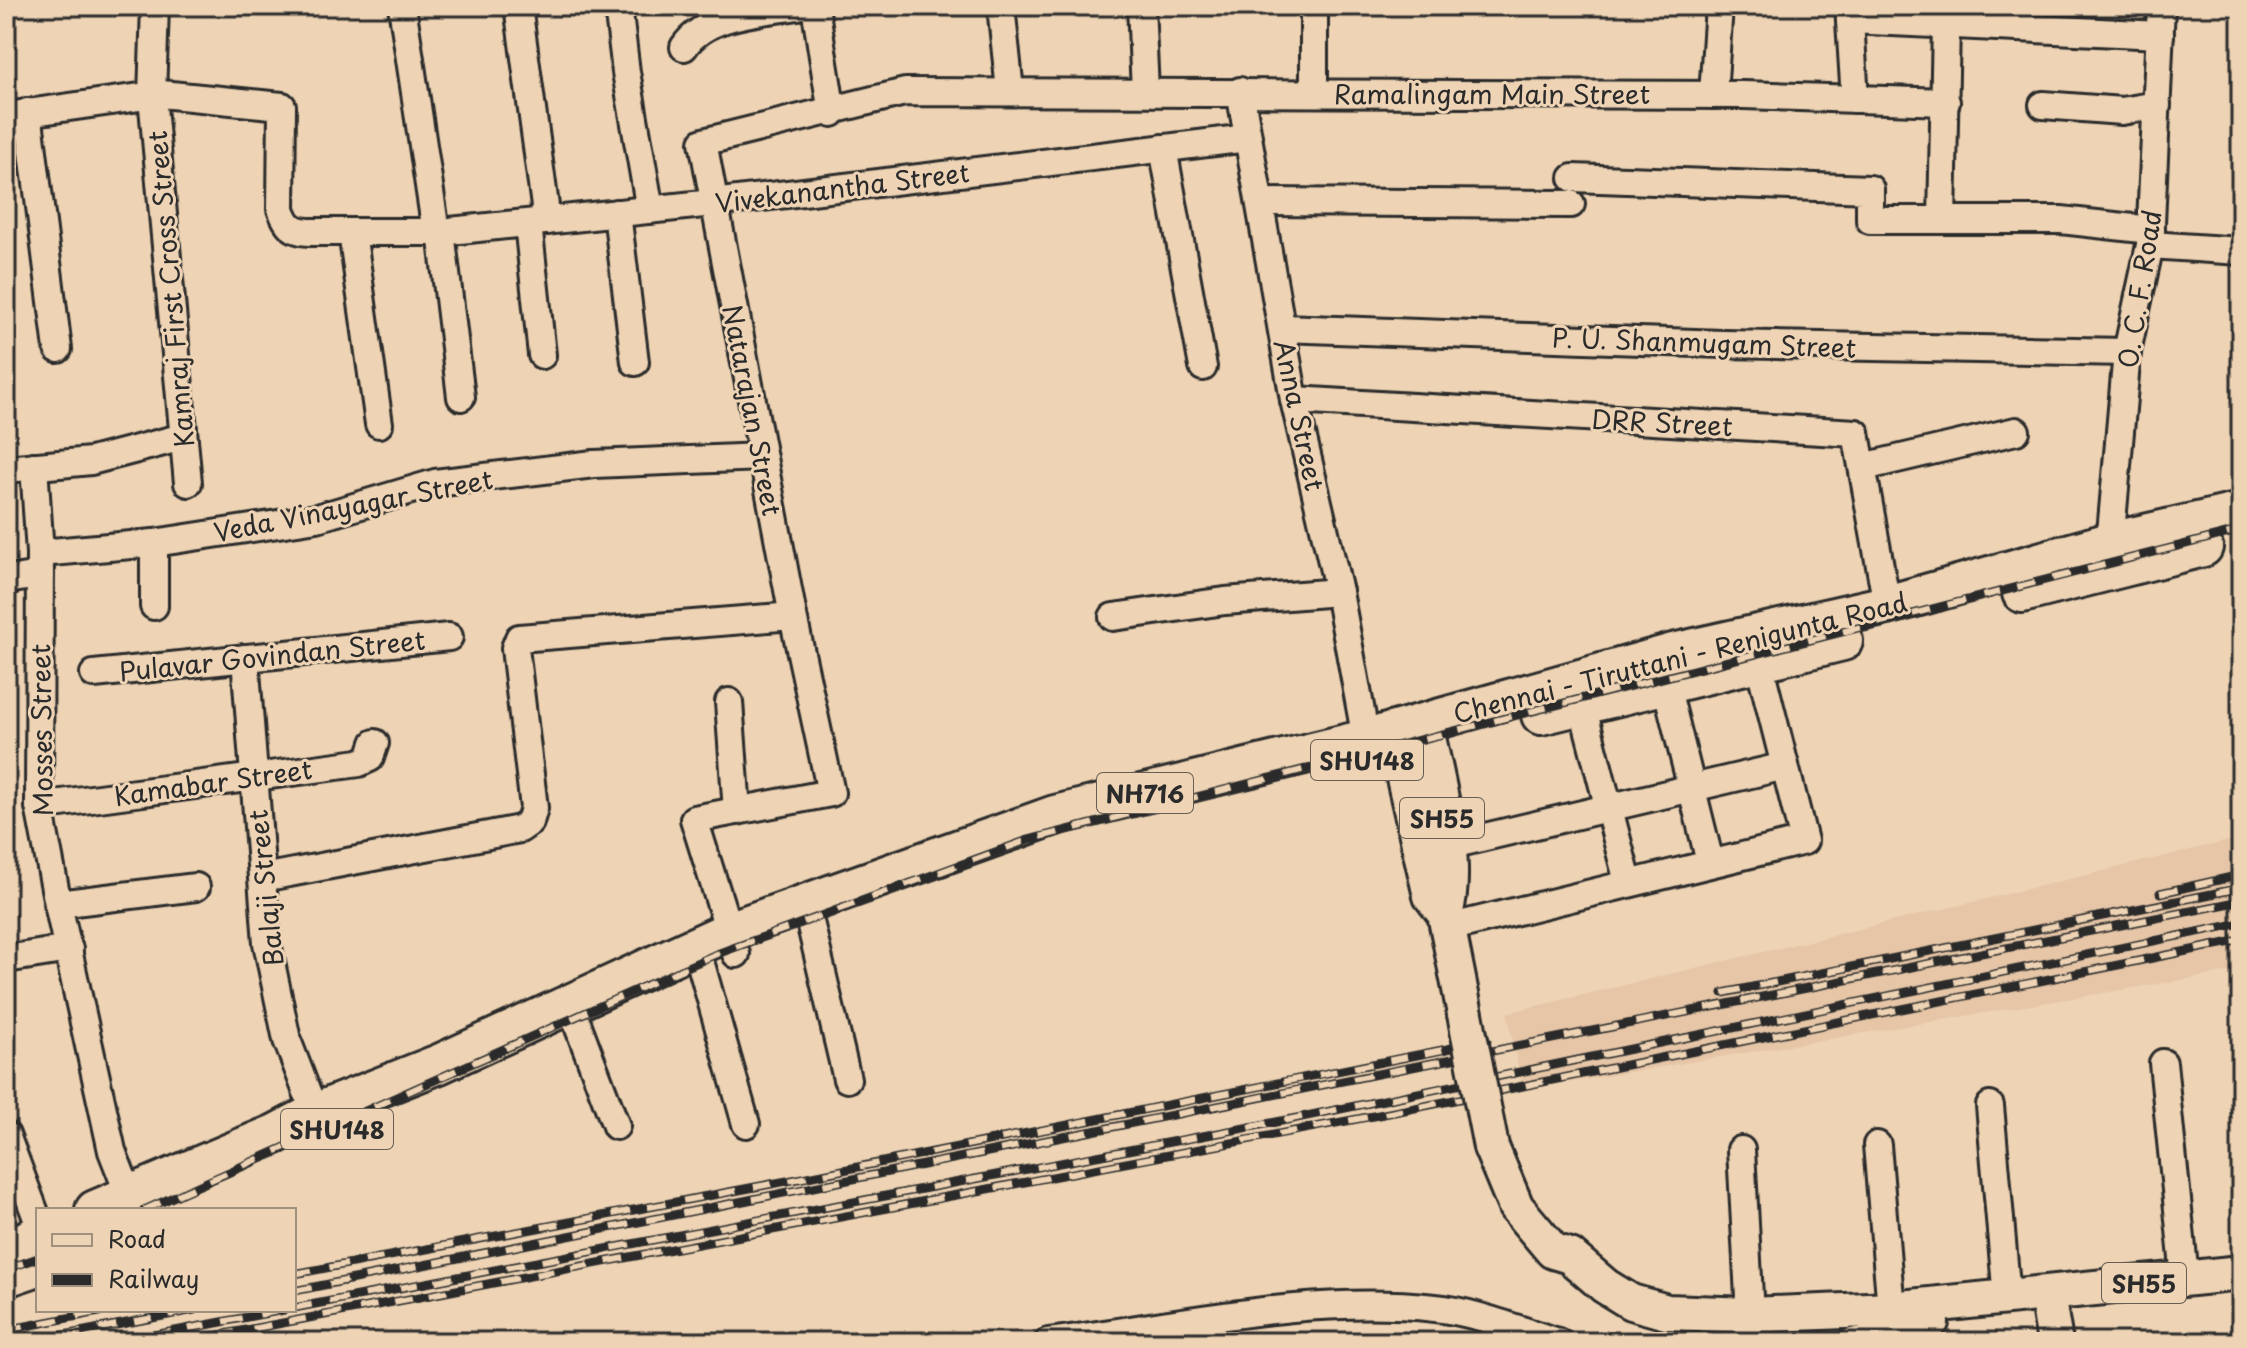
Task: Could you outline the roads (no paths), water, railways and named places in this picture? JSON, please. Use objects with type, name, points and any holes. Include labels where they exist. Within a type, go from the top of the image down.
[{"type":"highway","name":"Chennai - Tiruttani - Renigunta Road","points":[[1600,691],[1666,685],[1759,663],[2109,557],[2241,512]]},
{"type":"highway","name":"Chennai - Tiruttani - Renigunta Road","points":[[130,1206],[315,1113],[1055,815],[1600,691],[1887,605],[2109,557],[2241,537]]},
{"type":"highway","name":"Chennai - Tiruttani - Renigunta Road","points":[[130,1206],[577,1023],[722,951],[811,926],[1027,848],[1402,738]]},
{"type":"highway","points":[[6,1250],[36,1236]]},
{"type":"highway","points":[[6,1277],[36,1267]]},
{"type":"main road","name":"SH55","points":[[1402,738],[1447,846],[1452,892],[1446,921]]},
{"type":"main road","name":"SH55","points":[[1402,738],[1431,896],[1446,921]]},
{"type":"main road","points":[[1446,921],[1491,1147],[1516,1207],[1553,1251],[1570,1256],[1605,1286],[1631,1302],[1693,1315],[1871,1322],[2007,1298],[2051,1316]]},
{"type":"main road","name":"SH55","points":[[1553,1251],[1555,1269],[1594,1303],[1623,1319],[1659,1332],[1694,1336],[1871,1322],[1935,1323],[2051,1316],[2093,1305],[2241,1292]]},
{"type":"main road","name":"SH55","points":[[2051,1316],[2185,1278],[2241,1273]]},
{"type":"street","name":"Kamraj First Cross Street","points":[[155,6],[152,96],[188,483]]},
{"type":"street","points":[[402,6],[461,397]]},
{"type":"street","points":[[518,6],[538,222],[542,355]]},
{"type":"street","points":[[618,6],[650,210]]},
{"type":"street","points":[[684,47],[692,36],[712,24],[798,6]]},
{"type":"street","points":[[815,6],[832,113]]},
{"type":"street","points":[[1001,6],[1010,91]]},
{"type":"street","points":[[1141,6],[1145,91]]},
{"type":"street","points":[[1314,6],[1314,91]]},
{"type":"street","points":[[1713,95],[1719,6]]},
{"type":"street","name":"O. C. F. Road","points":[[2109,557],[2127,352],[2150,237],[2161,6]]},
{"type":"street","points":[[1946,102],[1855,99],[1849,13],[1946,24],[2160,35]]},
{"type":"street","points":[[1942,220],[1946,24]]},
{"type":"street","points":[[713,203],[703,142],[832,113],[905,92],[1240,91]]},
{"type":"street","name":"Ramalingam Main Street","points":[[1240,91],[1743,95],[1855,99]]},
{"type":"street","name":"Anna Street","points":[[1240,91],[1294,400],[1339,592],[1402,738]]},
{"type":"street","points":[[58,349],[17,114],[152,96]]},
{"type":"street","name":"Vivekanantha Street","points":[[152,96],[282,106],[281,209],[287,224],[297,231],[438,232],[713,203],[1248,138]]},
{"type":"street","points":[[2043,105],[2122,111],[2157,105]]},
{"type":"street","points":[[1163,148],[1203,367]]},
{"type":"street","points":[[1573,178],[1870,189],[1870,220],[2061,220],[2241,251]]},
{"type":"street","points":[[1260,202],[1571,204]]},
{"type":"street","name":"Natarajan Street","points":[[713,203],[793,616],[831,793],[737,811]]},
{"type":"street","points":[[617,213],[635,362]]},
{"type":"street","points":[[352,232],[379,424]]},
{"type":"street","name":"P. U. Shanmugam Street","points":[[1282,328],[1723,344],[2127,352]]},
{"type":"street","name":"DRR Street","points":[[1294,400],[1856,433],[1887,605]]},
{"type":"street","points":[[1863,467],[2016,431]]},
{"type":"street","points":[[6,469],[91,461],[183,437]]},
{"type":"street","name":"Veda Vinayagar Street","points":[[6,580],[40,564],[317,518],[435,483],[594,464],[762,457]]},
{"type":"street","name":"Mosses Street","points":[[34,466],[40,564],[39,806],[112,1151],[130,1206]]},
{"type":"street","points":[[154,543],[154,606]]},
{"type":"street","points":[[1113,617],[1225,601],[1339,592]]},
{"type":"street","points":[[263,878],[492,835],[520,829],[530,822],[534,808],[515,648],[519,638],[529,634],[793,616]]},
{"type":"street","name":"Pulavar Govindan Street","points":[[94,674],[449,637]]},
{"type":"street","name":"Balaji Street","points":[[245,658],[267,943],[287,1040],[315,1113]]},
{"type":"street","points":[[1446,921],[1804,841],[1759,663]]},
{"type":"street","points":[[1666,685],[1710,862]]},
{"type":"street","points":[[1600,691],[1607,808],[1628,882]]},
{"type":"street","points":[[729,702],[737,811],[694,819],[722,951],[746,1124]]},
{"type":"street","name":"Kamabar Street","points":[[39,806],[359,763],[370,758],[375,743]]},
{"type":"street","points":[[1447,846],[1785,766]]},
{"type":"street","points":[[58,904],[196,887]]},
{"type":"street","points":[[811,926],[847,1079]]},
{"type":"street","points":[[6,959],[69,949]]},
{"type":"street","points":[[577,1023],[616,1126]]},
{"type":"street","points":[[2163,1063],[2185,1278]]},
{"type":"street","points":[[1990,1106],[2007,1298]]},
{"type":"street","points":[[6,1135],[36,1216]]},
{"type":"street","points":[[1871,1322],[1877,1145]]},
{"type":"street","points":[[1741,1150],[1750,1315]]},
{"type":"street","points":[[1048,1342],[1288,1309],[1380,1304],[1438,1308],[1558,1342]]},
{"type":"railway","points":[[148,1208],[714,955],[1028,840],[2241,530]]},
{"type":"railway","points":[[2160,893],[2241,875]]},
{"type":"railway","points":[[1723,993],[2241,888]]},
{"type":"railway","points":[[296,1291],[2241,901]]},
{"type":"railway","points":[[296,1308],[1292,1119],[2241,923]]},
{"type":"railway","points":[[182,1342],[1410,1109],[2241,940]]},
{"type":"railway","points":[[296,1274],[803,1178],[1487,1041]]},
{"type":"railway","points":[[6,1269],[36,1259]]},
{"type":"railway","points":[[6,1330],[99,1312]]},
{"type":"railway","points":[[28,1342],[184,1312]]},
{"type":"railway","points":[[118,1342],[274,1312]]}]
